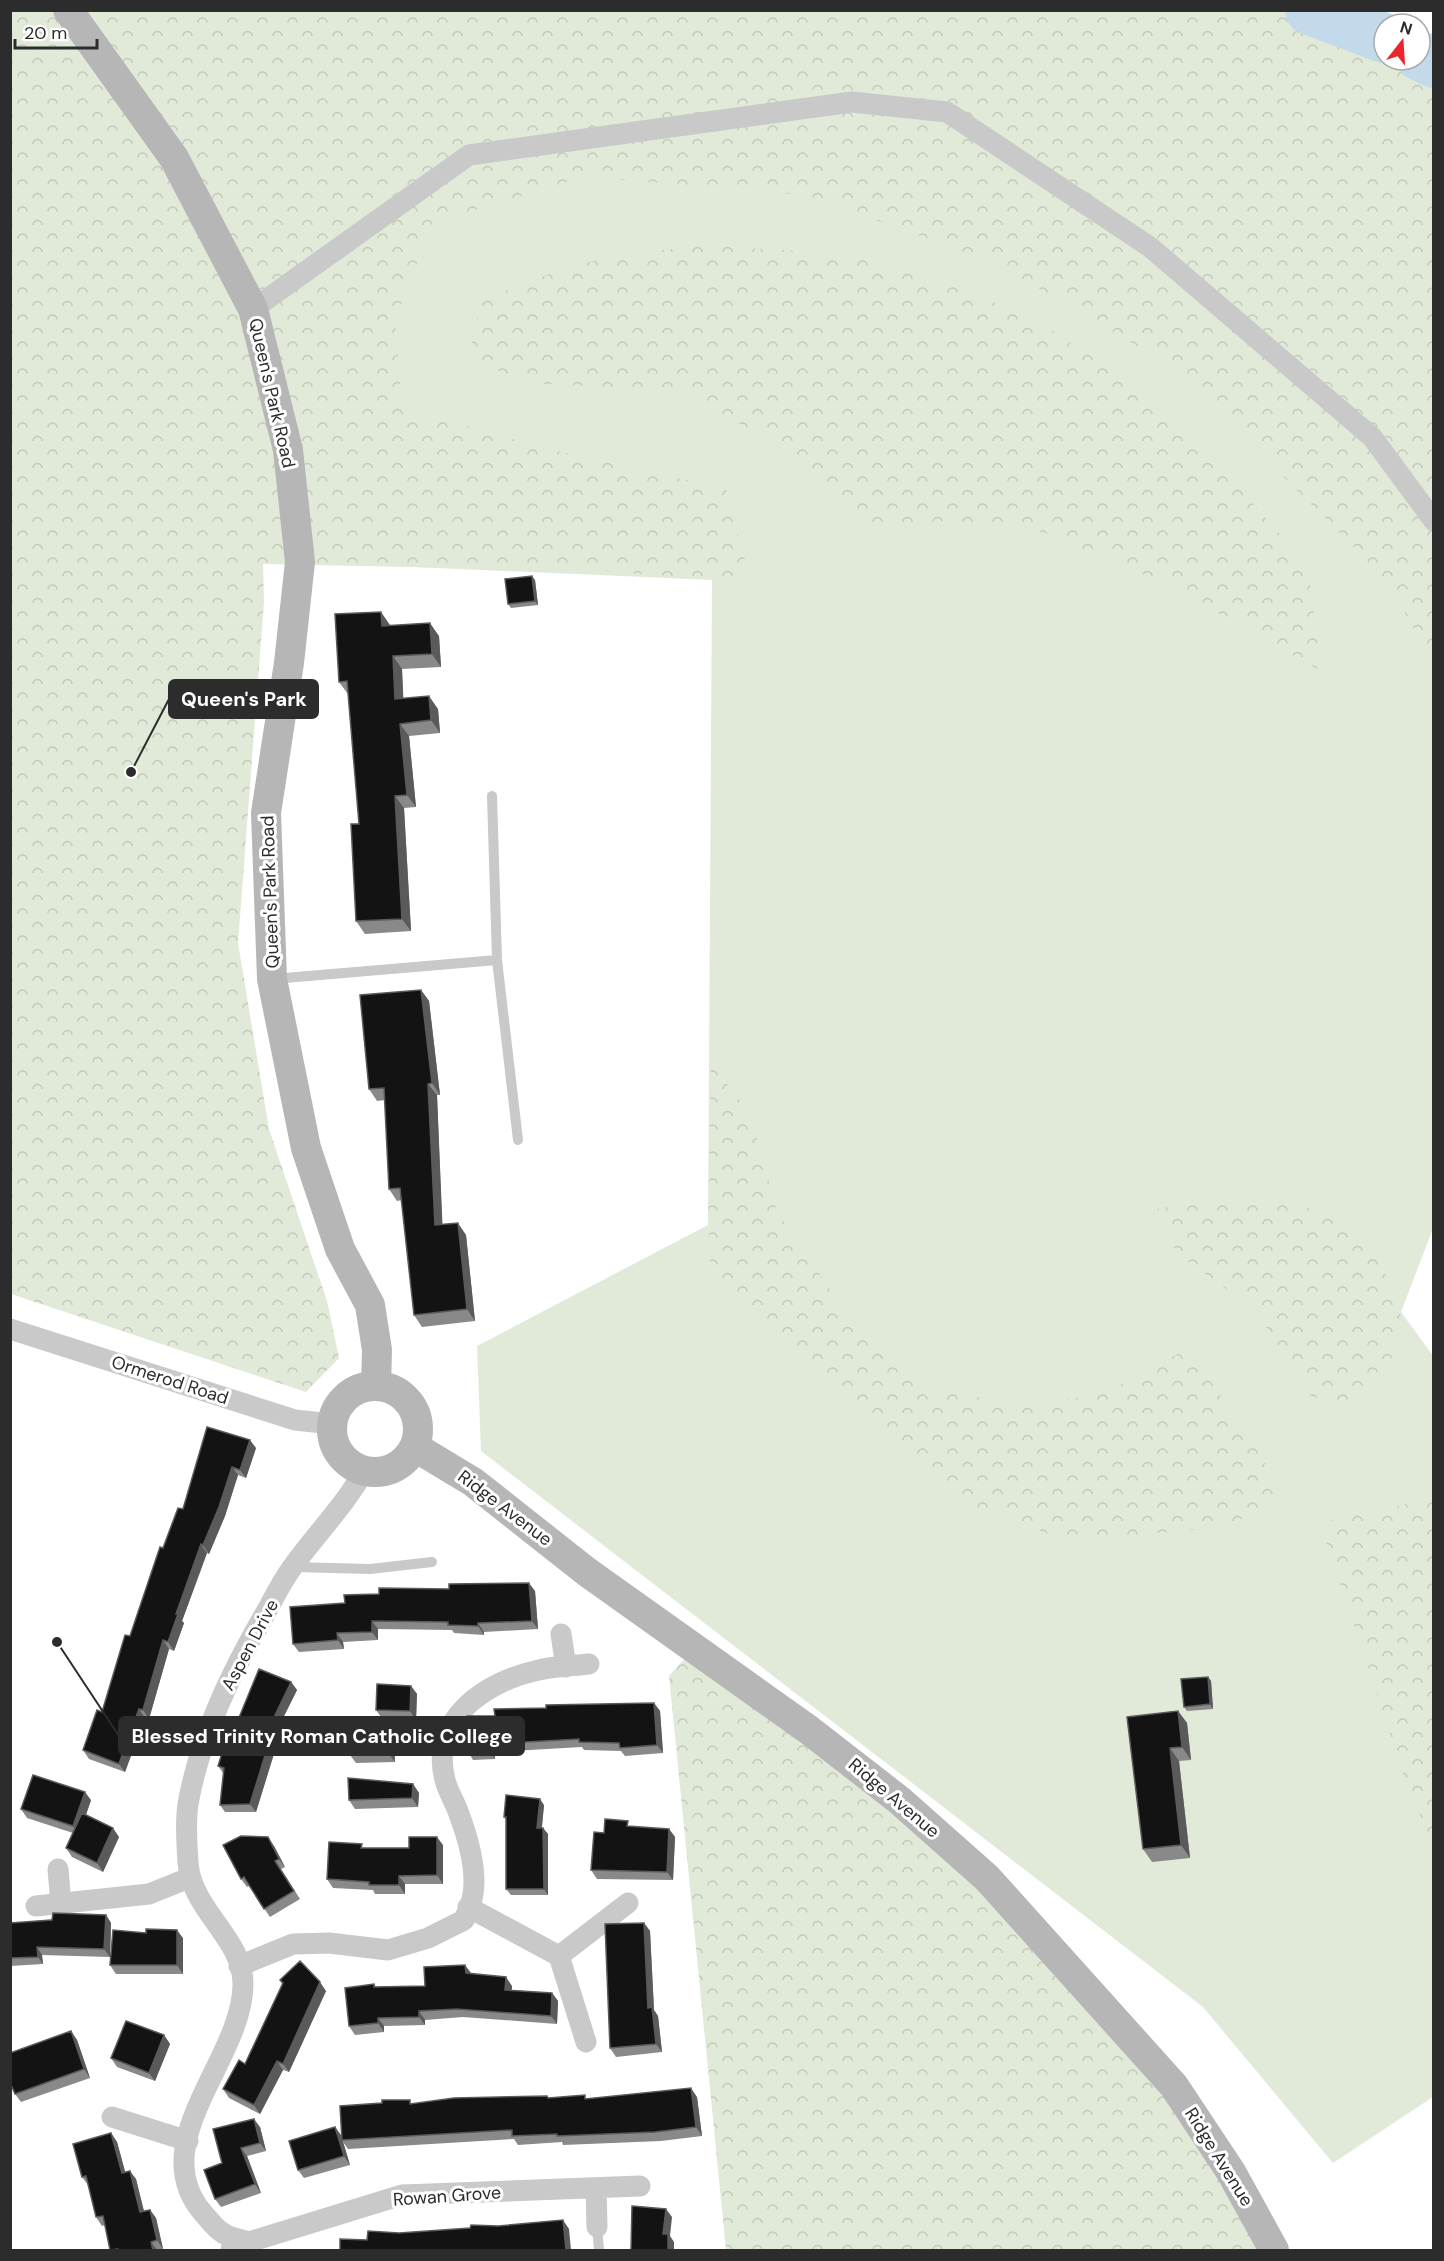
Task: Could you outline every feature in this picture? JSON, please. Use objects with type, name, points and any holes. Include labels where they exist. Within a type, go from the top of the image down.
[{"type":"street","name":"Queen's Park Road","points":[[68,10],[174,158],[253,309],[288,450],[300,562],[289,663],[266,813],[272,979],[306,1148],[340,1249],[370,1305],[377,1350],[376,1385]]},
{"type":"street","points":[[253,309],[470,155],[852,102],[947,112],[1150,247],[1372,437],[1434,521]]},
{"type":"street","name":"Ormerod Road","points":[[10,1329],[295,1420],[332,1424]]},
{"type":"street","points":[[376,1385],[390,1388],[403,1395],[412,1405],[418,1426],[415,1447],[406,1459],[394,1468],[380,1472],[364,1471],[353,1466],[336,1448],[332,1424],[342,1401],[363,1386],[376,1385]]},
{"type":"street","name":"Ridge Avenue","points":[[415,1447],[473,1482],[587,1572],[809,1730],[899,1800],[987,1878],[1174,2086],[1231,2172],[1274,2250]]},
{"type":"street","name":"Aspen Drive","points":[[232,2244],[193,2201],[183,2167],[195,2112],[234,2028],[243,1984],[236,1952],[206,1911],[189,1878],[186,1838],[188,1805],[204,1744],[234,1667],[292,1567],[353,1490],[364,1471]]},
{"type":"street","points":[[561,1634],[566,1666]]},
{"type":"street","points":[[239,1966],[293,1944],[329,1943],[388,1950],[428,1938],[464,1920],[473,1894],[470,1849],[459,1812],[445,1781],[441,1754],[450,1723],[464,1707],[484,1692],[538,1670],[589,1664]]},
{"type":"street","points":[[58,1869],[61,1904]]},
{"type":"street","points":[[36,1906],[149,1894],[189,1878]]},
{"type":"street","points":[[559,1956],[628,1903]]},
{"type":"street","points":[[468,1907],[559,1956],[586,2042]]},
{"type":"street","points":[[112,2117],[188,2141]]},
{"type":"street","name":"Rowan Grove","points":[[232,2244],[249,2242],[402,2195],[640,2186]]},
{"type":"street","points":[[596,2188],[597,2227]]},
{"type":"lane","points":[[492,796],[497,960],[518,1140]]},
{"type":"lane","points":[[272,979],[497,960]]},
{"type":"lane","points":[[292,1567],[370,1569],[432,1562]]},
{"type":"lane","points":[[597,2227],[599,2250]]},
{"type":"green space","points":[[1376,10],[1378,12],[1372,12],[1372,72],[1432,72],[1433,57],[1433,663],[1387,581],[1178,370],[993,262],[806,195],[585,177],[433,222],[395,320],[402,408],[553,450],[726,489],[751,582],[603,571],[263,564],[264,602],[238,943],[269,1129],[327,1301],[339,1358],[306,1392],[11,1294],[11,11]]},
{"type":"green space","points":[[909,71],[1433,528],[1434,1226],[1401,1312],[1434,1357],[1433,2097],[1333,2163],[1203,2007],[481,1451],[477,1346],[708,1225],[712,580],[300,562],[174,158]]},
{"type":"green space","points":[[697,245],[848,254],[968,290],[1050,329],[1146,393],[1238,487],[1308,566],[1321,671],[1166,584],[1043,532],[940,521],[865,531],[791,451],[677,391],[527,383],[469,358],[481,300],[576,264]]},
{"type":"green space","points":[[711,1064],[750,1113],[777,1212],[860,1333],[916,1382],[1019,1407],[1105,1393],[1189,1348],[1286,1495],[1227,1527],[1067,1541],[967,1503],[711,1279],[708,1225]]},
{"type":"green space","points":[[1217,1198],[1304,1205],[1371,1240],[1401,1312],[1388,1376],[1347,1407],[1309,1395],[1256,1310],[1177,1254],[1157,1209]]},
{"type":"green space","points":[[1434,1498],[1433,1843],[1409,1791],[1320,1523]]},
{"type":"green space","points":[[694,1648],[809,1730],[1092,1993],[1274,2250],[726,2250],[669,1676]]},
{"type":"building","points":[[532,576],[535,601],[508,604],[505,579]]},
{"type":"building","points":[[381,612],[382,626],[430,623],[432,654],[393,656],[395,699],[429,696],[431,720],[400,724],[407,795],[395,796],[402,919],[356,921],[351,824],[359,824],[347,681],[339,682],[335,614]]},
{"type":"building","points":[[421,990],[432,1083],[428,1084],[435,1225],[458,1223],[467,1309],[414,1315],[400,1188],[389,1189],[384,1088],[369,1089],[360,995]]},
{"type":"building","points":[[207,1427],[250,1440],[240,1470],[232,1467],[219,1507],[203,1545],[201,1544],[168,1642],[163,1640],[143,1710],[139,1709],[119,1764],[83,1750],[97,1710],[102,1712],[125,1635],[130,1636],[160,1547],[163,1548],[178,1508],[183,1509]]},
{"type":"building","points":[[529,1583],[532,1621],[478,1623],[478,1626],[448,1625],[448,1622],[372,1621],[372,1632],[337,1633],[338,1640],[293,1644],[290,1607],[345,1603],[344,1595],[379,1594],[379,1588],[449,1589],[449,1584]]},
{"type":"building","points":[[259,1669],[291,1682],[266,1734],[271,1736],[250,1804],[220,1805],[224,1768],[218,1766],[231,1724],[236,1725]]},
{"type":"building","points":[[1208,1677],[1210,1704],[1184,1707],[1181,1679]]},
{"type":"building","points":[[377,1684],[411,1686],[410,1711],[376,1710]]},
{"type":"building","points":[[654,1703],[657,1745],[620,1748],[619,1743],[579,1742],[579,1739],[489,1744],[489,1751],[468,1751],[467,1716],[495,1716],[494,1709],[546,1708],[546,1705]]},
{"type":"building","points":[[1178,1711],[1182,1747],[1170,1748],[1181,1845],[1143,1849],[1127,1717]]},
{"type":"building","points":[[387,1717],[389,1754],[350,1755],[348,1718]]},
{"type":"building","points":[[33,1775],[85,1792],[73,1826],[21,1809]]},
{"type":"building","points":[[348,1778],[413,1784],[412,1798],[349,1800]]},
{"type":"building","points":[[506,1795],[540,1799],[537,1828],[543,1828],[544,1889],[506,1889],[506,1817],[504,1817]]},
{"type":"building","points":[[82,1813],[113,1828],[97,1863],[66,1848]]},
{"type":"building","points":[[605,1819],[628,1821],[627,1826],[669,1829],[667,1872],[591,1870],[594,1832],[604,1833]]},
{"type":"building","points":[[241,1836],[268,1837],[279,1859],[275,1861],[294,1891],[264,1909],[244,1877],[241,1879],[223,1845]]},
{"type":"building","points":[[409,1837],[437,1837],[437,1875],[399,1876],[399,1885],[369,1885],[369,1882],[327,1879],[329,1842],[362,1844],[361,1848],[409,1848]]},
{"type":"building","points":[[53,1913],[106,1915],[104,1949],[37,1947],[38,1957],[10,1958],[10,1923],[52,1920]]},
{"type":"building","points":[[644,1923],[648,2008],[652,2007],[656,2044],[610,2048],[605,1924]]},
{"type":"building","points":[[146,1929],[177,1930],[177,1965],[110,1965],[113,1930],[146,1933]]},
{"type":"building","points":[[300,1961],[320,1982],[283,2064],[277,2061],[254,2105],[223,2089],[239,2060],[245,2064],[283,1983],[280,1980]]},
{"type":"building","points":[[465,1965],[466,1973],[506,1977],[505,1990],[552,1993],[551,2016],[457,2009],[419,2011],[419,2017],[378,2018],[378,2023],[349,2026],[345,1988],[374,1984],[374,1987],[425,1986],[424,1967]]},
{"type":"building","points":[[126,2021],[164,2035],[149,2073],[111,2058]]},
{"type":"building","points":[[71,2031],[84,2069],[15,2094],[10,2082],[10,2053]]},
{"type":"building","points":[[691,2088],[696,2127],[655,2132],[557,2136],[557,2134],[512,2136],[512,2130],[342,2140],[340,2106],[382,2103],[382,2100],[410,2100],[410,2104],[454,2098],[547,2096],[548,2098],[585,2095],[585,2099]]},
{"type":"building","points":[[254,2119],[260,2143],[241,2148],[255,2184],[215,2199],[204,2170],[222,2163],[213,2129]]},
{"type":"building","points":[[335,2127],[344,2156],[298,2170],[289,2141]]},
{"type":"building","points":[[111,2133],[122,2173],[130,2171],[140,2212],[150,2210],[157,2240],[151,2242],[153,2250],[110,2250],[103,2216],[96,2217],[86,2176],[82,2177],[73,2144]]},
{"type":"building","points":[[632,2206],[666,2209],[663,2234],[668,2234],[668,2250],[631,2250]]},
{"type":"building","points":[[563,2220],[566,2250],[340,2250],[340,2239],[367,2240],[368,2231],[399,2233],[470,2228],[471,2225],[498,2226]]},
{"type":"waterway","points":[[1310,10],[1372,33]]},
{"type":"place","name":"Queen's Park","points":[[131,772]]},
{"type":"place","name":"Blessed Trinity Roman Catholic College","points":[[57,1642]]}]
